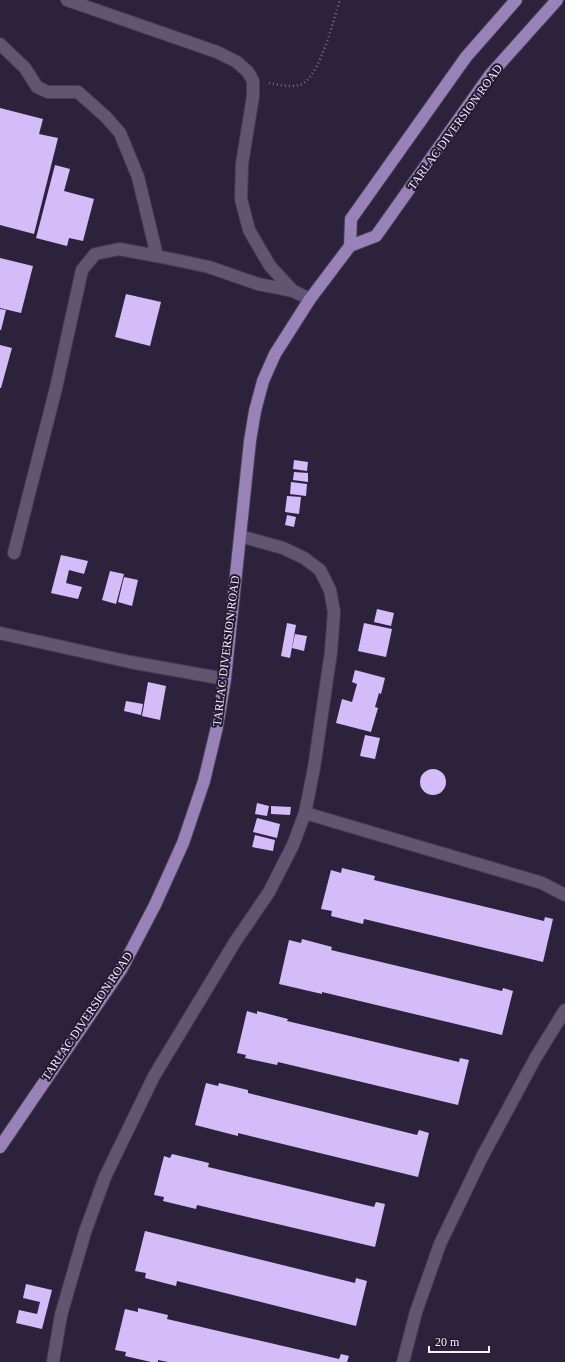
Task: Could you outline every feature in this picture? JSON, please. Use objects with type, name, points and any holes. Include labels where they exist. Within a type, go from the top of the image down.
[{"type":"main road","points":[[350,246],[351,219],[466,57],[516,0]]},
{"type":"main road","name":"TARLAC DIVERSION ROAD","points":[[0,1147],[122,968],[155,905],[184,843],[204,781],[217,727],[225,679],[250,441],[255,411],[263,380],[275,354],[310,299],[350,246],[376,236],[490,76],[557,0]]},
{"type":"street","points":[[67,0],[216,52],[237,62],[248,72],[253,81],[253,96],[242,164],[241,199],[249,230],[270,266],[293,291]]},
{"type":"street","points":[[0,44],[25,68],[37,87],[48,92],[78,92],[106,117],[120,133],[138,178],[157,256]]},
{"type":"street","points":[[14,553],[56,388],[82,270],[95,254],[119,249],[157,256],[209,267],[258,284],[293,291],[310,299]]},
{"type":"street","points":[[53,1362],[62,1315],[84,1232],[105,1177],[154,1076],[235,942],[269,892],[293,845],[305,813],[314,768],[330,652],[334,612],[330,590],[320,570],[304,558],[283,548],[240,536]]},
{"type":"street","points":[[0,633],[130,662],[225,679]]},
{"type":"street","points":[[305,813],[542,883],[565,895]]},
{"type":"street","points":[[403,1362],[416,1312],[440,1244],[482,1156],[536,1057],[565,1010]]},
{"type":"path","points":[[253,81],[291,86],[305,82],[318,65],[340,0]]},
{"type":"building","points":[[0,108],[43,119],[39,134],[58,138],[34,234],[0,225]]},
{"type":"building","points":[[55,165],[70,169],[64,191],[94,199],[83,241],[69,238],[67,246],[36,238]]},
{"type":"building","points":[[0,258],[33,266],[21,313],[0,308]]},
{"type":"building","points":[[126,294],[161,302],[150,346],[115,337]]},
{"type":"building","points":[[0,309],[6,310],[1,330],[0,330]]},
{"type":"building","points":[[0,345],[12,348],[1,388],[0,388]]},
{"type":"building","points":[[294,460],[308,462],[307,471],[293,469]]},
{"type":"building","points":[[294,472],[308,473],[308,482],[293,480]]},
{"type":"building","points":[[291,482],[307,484],[306,496],[290,494]]},
{"type":"building","points":[[287,496],[301,497],[299,514],[285,512]]},
{"type":"building","points":[[287,515],[296,517],[294,527],[285,525]]},
{"type":"building","points":[[61,555],[88,561],[84,574],[69,570],[66,583],[82,587],[78,599],[51,593]]},
{"type":"building","points":[[110,571],[124,574],[116,604],[102,600]]},
{"type":"building","points":[[124,577],[138,580],[132,606],[118,602]]},
{"type":"building","points":[[377,609],[394,613],[391,626],[374,622]]},
{"type":"building","points":[[287,623],[296,625],[290,658],[281,656]]},
{"type":"building","points":[[364,623],[392,629],[386,657],[358,651]]},
{"type":"building","points":[[295,634],[307,636],[304,651],[292,648]]},
{"type":"building","points":[[355,670],[385,678],[381,694],[379,693],[375,707],[378,708],[371,732],[336,723],[342,699],[352,702],[357,684],[352,682]]},
{"type":"building","points":[[148,682],[166,686],[160,720],[142,716]]},
{"type":"building","points":[[126,701],[143,704],[141,715],[124,711]]},
{"type":"building","points":[[365,735],[380,738],[375,759],[360,756]]},
{"type":"building","points":[[433,769],[442,773],[446,782],[442,791],[433,795],[424,791],[420,782],[424,773]]},
{"type":"building","points":[[257,803],[269,806],[267,816],[255,814]]},
{"type":"building","points":[[271,806],[291,807],[290,815],[271,814]]},
{"type":"building","points":[[257,818],[280,824],[277,838],[253,832]]},
{"type":"building","points":[[255,835],[275,840],[273,851],[252,847]]},
{"type":"building","points":[[342,868],[375,876],[374,880],[544,921],[545,917],[553,919],[543,962],[364,919],[363,924],[331,916],[332,911],[321,909],[331,870],[341,873]]},
{"type":"building","points":[[302,939],[332,947],[331,950],[502,991],[503,988],[513,991],[502,1035],[322,992],[322,994],[279,984],[289,940],[301,943]]},
{"type":"building","points":[[247,1011],[257,1014],[257,1011],[288,1019],[287,1021],[459,1062],[460,1058],[469,1060],[458,1105],[278,1062],[277,1065],[245,1058],[246,1055],[237,1053]]},
{"type":"building","points":[[206,1083],[218,1086],[219,1083],[248,1090],[248,1093],[417,1135],[419,1130],[429,1133],[418,1177],[238,1133],[238,1136],[195,1125]]},
{"type":"building","points":[[172,1154],[209,1163],[208,1167],[374,1207],[376,1202],[385,1204],[375,1247],[197,1205],[196,1209],[163,1201],[164,1197],[154,1195],[164,1156],[170,1158]]},
{"type":"building","points":[[145,1231],[355,1283],[356,1278],[367,1281],[356,1326],[177,1281],[176,1286],[145,1278],[146,1273],[135,1271]]},
{"type":"building","points":[[26,1284],[52,1290],[42,1329],[16,1323],[19,1310],[37,1314],[40,1302],[23,1298]]},
{"type":"building","points":[[138,1308],[168,1315],[167,1319],[339,1359],[341,1354],[349,1356],[347,1362],[168,1362],[158,1360],[158,1362],[151,1362],[125,1356],[126,1352],[115,1350],[125,1309],[138,1312]]}]
